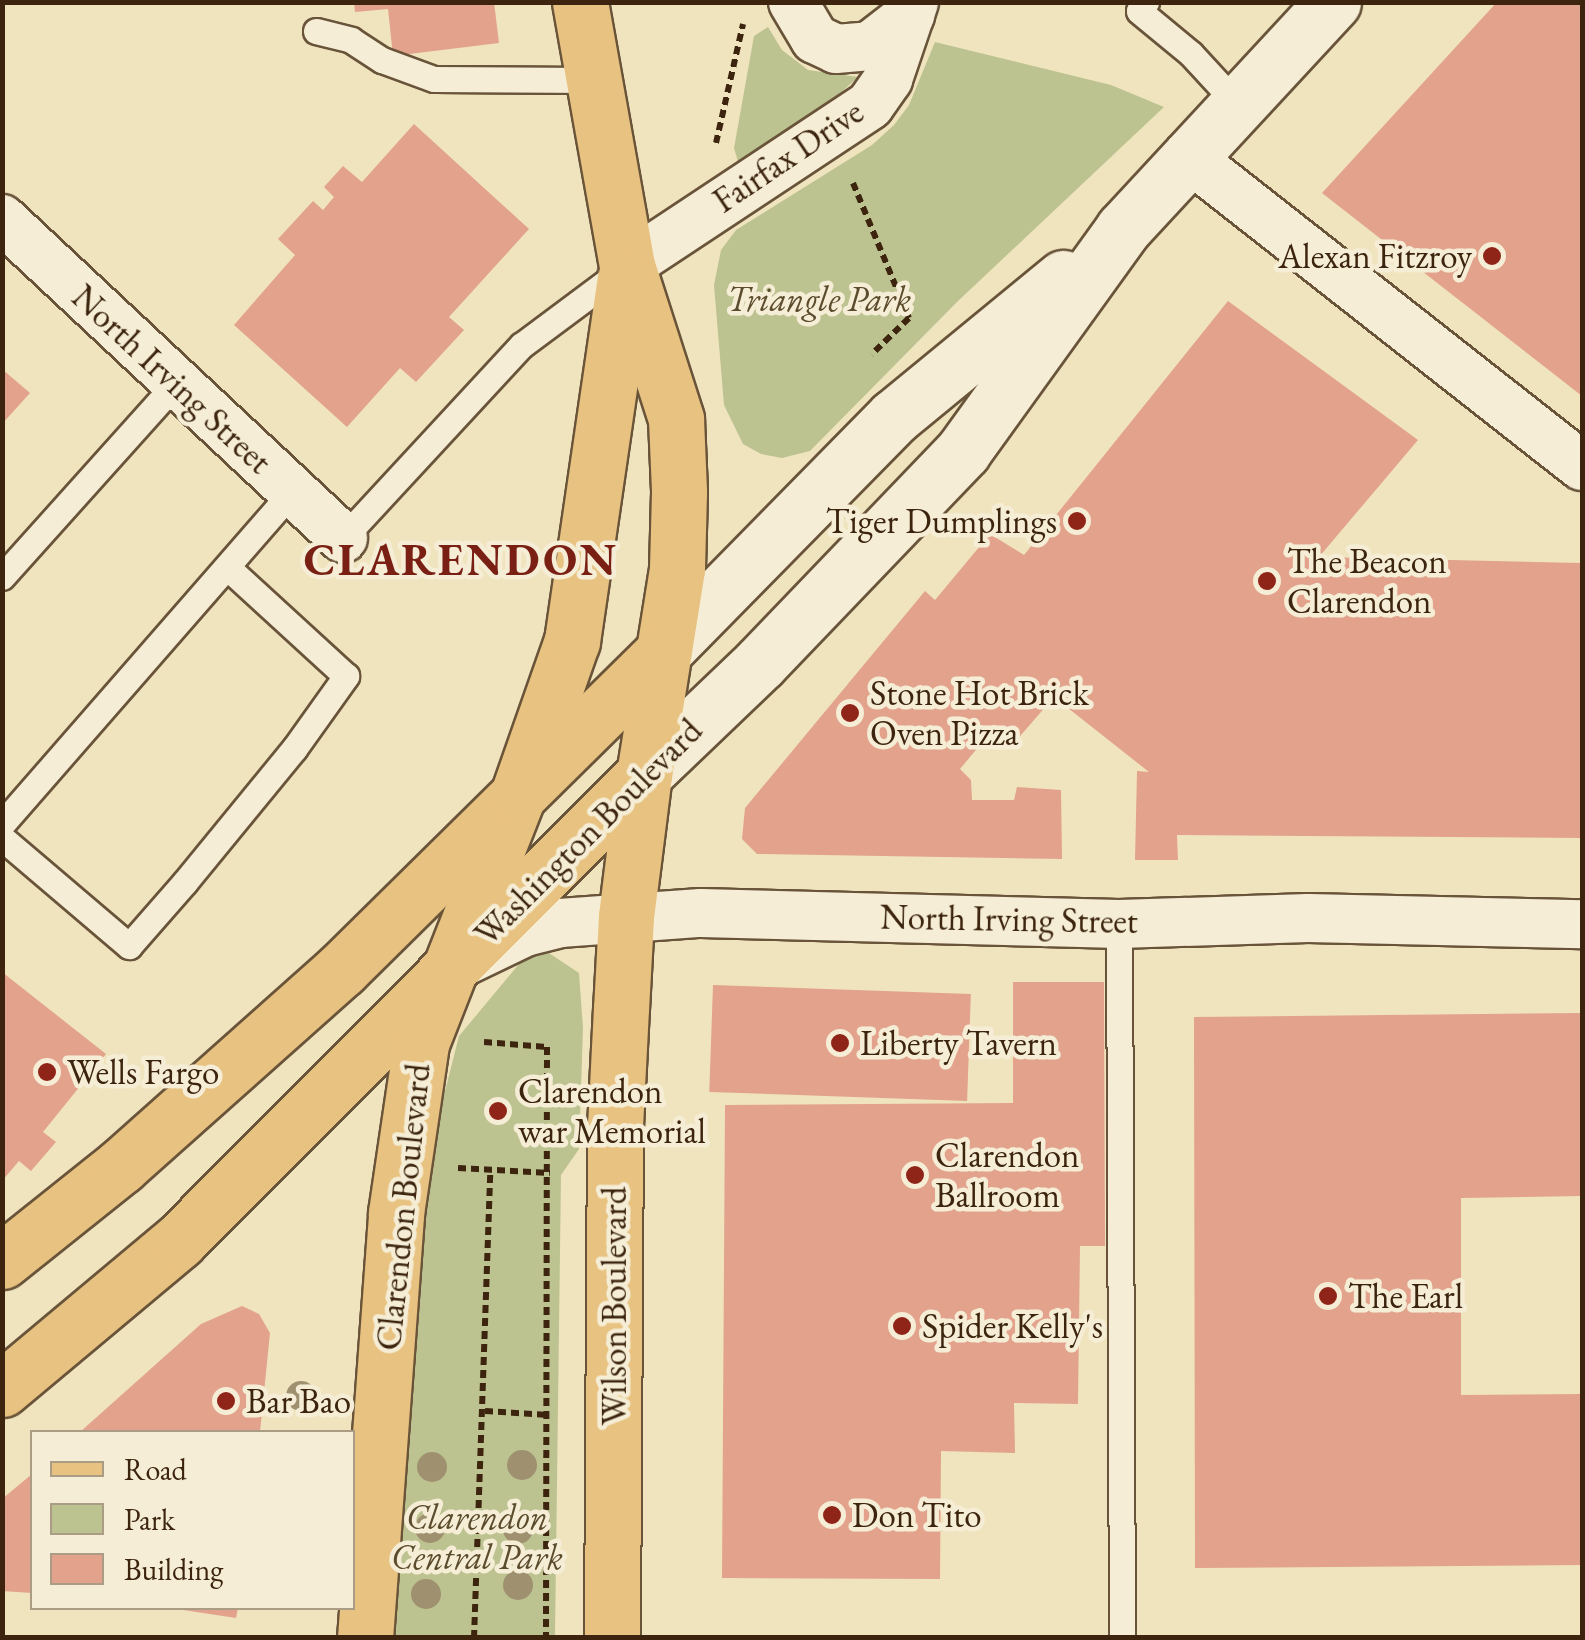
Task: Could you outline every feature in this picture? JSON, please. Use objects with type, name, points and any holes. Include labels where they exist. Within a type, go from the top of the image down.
[{"type":"main road","name":"Wilson Boulevard","points":[[580,2],[627,266],[676,419],[677,569],[626,916],[615,1125],[612,1638]]},
{"type":"main road","name":"Washington Boulevard","points":[[2,1389],[179,1242],[644,774],[761,662],[963,452],[1123,229],[1333,2]]},
{"type":"main road","name":"Washington Boulevard","points":[[2,1261],[121,1166],[269,1036],[663,652],[894,417],[1123,229]]},
{"type":"main road","name":"Wilson Boulevard","points":[[518,795],[572,641],[627,266]]},
{"type":"main road","name":"Clarendon Boulevard","points":[[364,1638],[396,1214],[422,1043],[518,795]]},
{"type":"street","name":"Fairfax Drive","points":[[793,2],[814,40],[836,49],[870,46],[912,9]]},
{"type":"street","name":"Fairfax Drive","points":[[627,266],[870,105],[888,79],[912,9]]},
{"type":"street","points":[[1187,156],[1582,466]]},
{"type":"street","name":"North Irving Street","points":[[2,219],[343,538]]},
{"type":"street","name":"North Irving Street","points":[[447,971],[524,932],[560,923],[626,916],[741,913],[1119,924],[1308,918],[1582,924]]},
{"type":"lane","points":[[1134,5],[1191,54],[1238,105]]},
{"type":"lane","points":[[316,31],[351,40],[382,60],[434,79],[591,80]]},
{"type":"lane","points":[[343,538],[522,345],[627,266]]},
{"type":"lane","points":[[2,577],[176,383]]},
{"type":"lane","points":[[2,824],[292,492]]},
{"type":"lane","points":[[2,838],[129,946],[198,867],[304,737],[346,676],[227,567]]},
{"type":"lane","points":[[1119,924],[1122,1638]]},
{"type":"path","points":[[714,149],[746,8]]},
{"type":"path","points":[[848,170],[909,318]]},
{"type":"path","points":[[471,1040],[547,1047],[550,1172],[546,1638]]},
{"type":"path","points":[[455,1168],[550,1172]]},
{"type":"path","points":[[474,1638],[485,1411],[490,1170]]},
{"type":"path","points":[[485,1411],[549,1415]]},
{"type":"green space","points":[[768,27],[782,50],[808,70],[858,77],[825,107],[739,165],[734,148],[754,36]]},
{"type":"green space","name":"Triangle Park","points":[[935,42],[1111,85],[1164,107],[957,302],[810,451],[782,458],[761,454],[743,444],[724,405],[714,285],[721,250],[736,230],[872,145],[894,125],[909,105]]},
{"type":"green space","name":"Clarendon Central Park","points":[[549,953],[579,973],[583,1028],[579,1149],[561,1175],[555,1637],[390,1638],[424,1181],[438,1119],[459,1036],[524,958]]},
{"type":"building","points":[[354,2],[494,2],[499,43],[393,56],[388,9],[355,12]]},
{"type":"building","name":"Alexan Fitzroy","points":[[1497,2],[1582,2],[1582,396],[1322,193]]},
{"type":"building","points":[[414,124],[529,229],[449,317],[464,330],[416,382],[400,368],[347,427],[234,325],[295,255],[278,239],[313,201],[323,210],[334,197],[324,187],[343,166],[362,182]]},
{"type":"building","name":"The Beacon Clarendon","points":[[1228,301],[1418,440],[1319,557],[1582,563],[1582,838],[1177,835],[1178,860],[1135,860],[1137,771],[1149,772],[1054,697],[1014,743],[995,727],[960,769],[971,780],[972,800],[1014,800],[1017,787],[1061,790],[1062,859],[757,854],[742,839],[745,808],[925,591],[935,600],[990,534],[1024,555]]},
{"type":"building","points":[[2,369],[30,393],[2,424]]},
{"type":"building","name":"Wells Fargo","points":[[2,972],[106,1054],[43,1132],[56,1142],[31,1171],[19,1161],[2,1181]]},
{"type":"building","points":[[1013,982],[1104,982],[1105,1246],[1080,1246],[1078,1404],[1014,1403],[1015,1453],[941,1451],[940,1579],[722,1578],[725,1105],[1013,1103]]},
{"type":"building","name":"Liberty Tavern","points":[[713,985],[971,994],[967,1101],[709,1092]]},
{"type":"building","name":"The Earl","points":[[1582,1013],[1582,1196],[1461,1198],[1461,1395],[1582,1394],[1582,1565],[1195,1568],[1194,1017]]},
{"type":"building","points":[[242,1306],[259,1314],[270,1333],[260,1430],[82,1430],[201,1324]]},
{"type":"building","points":[[30,1476],[30,1593],[2,1591],[2,1499]]},
{"type":"building","points":[[183,1610],[238,1610],[236,1618]]},
{"type":"place","name":"Alexan Fitzroy","points":[[1492,256]]},
{"type":"place","name":"Tiger Dumplings","points":[[1077,521]]},
{"type":"place","name":"The Beacon Clarendon","points":[[1267,581]]},
{"type":"place","name":"Stone Hot Brick Oven Pizza","points":[[850,713]]},
{"type":"place","name":"Liberty Tavern","points":[[840,1043]]},
{"type":"place","name":"Wells Fargo","points":[[47,1072]]},
{"type":"place","name":"Clarendon war Memorial","points":[[498,1111]]},
{"type":"place","name":"Clarendon Ballroom","points":[[915,1175]]},
{"type":"place","name":"The Earl","points":[[1328,1296]]},
{"type":"place","name":"Spider Kelly's","points":[[902,1326]]},
{"type":"place","name":"Bar Bao","points":[[226,1401]]},
{"type":"place","name":"Don Tito","points":[[832,1515]]},
{"type":"district","name":"CLARENDON","points":[[461,560]]}]
